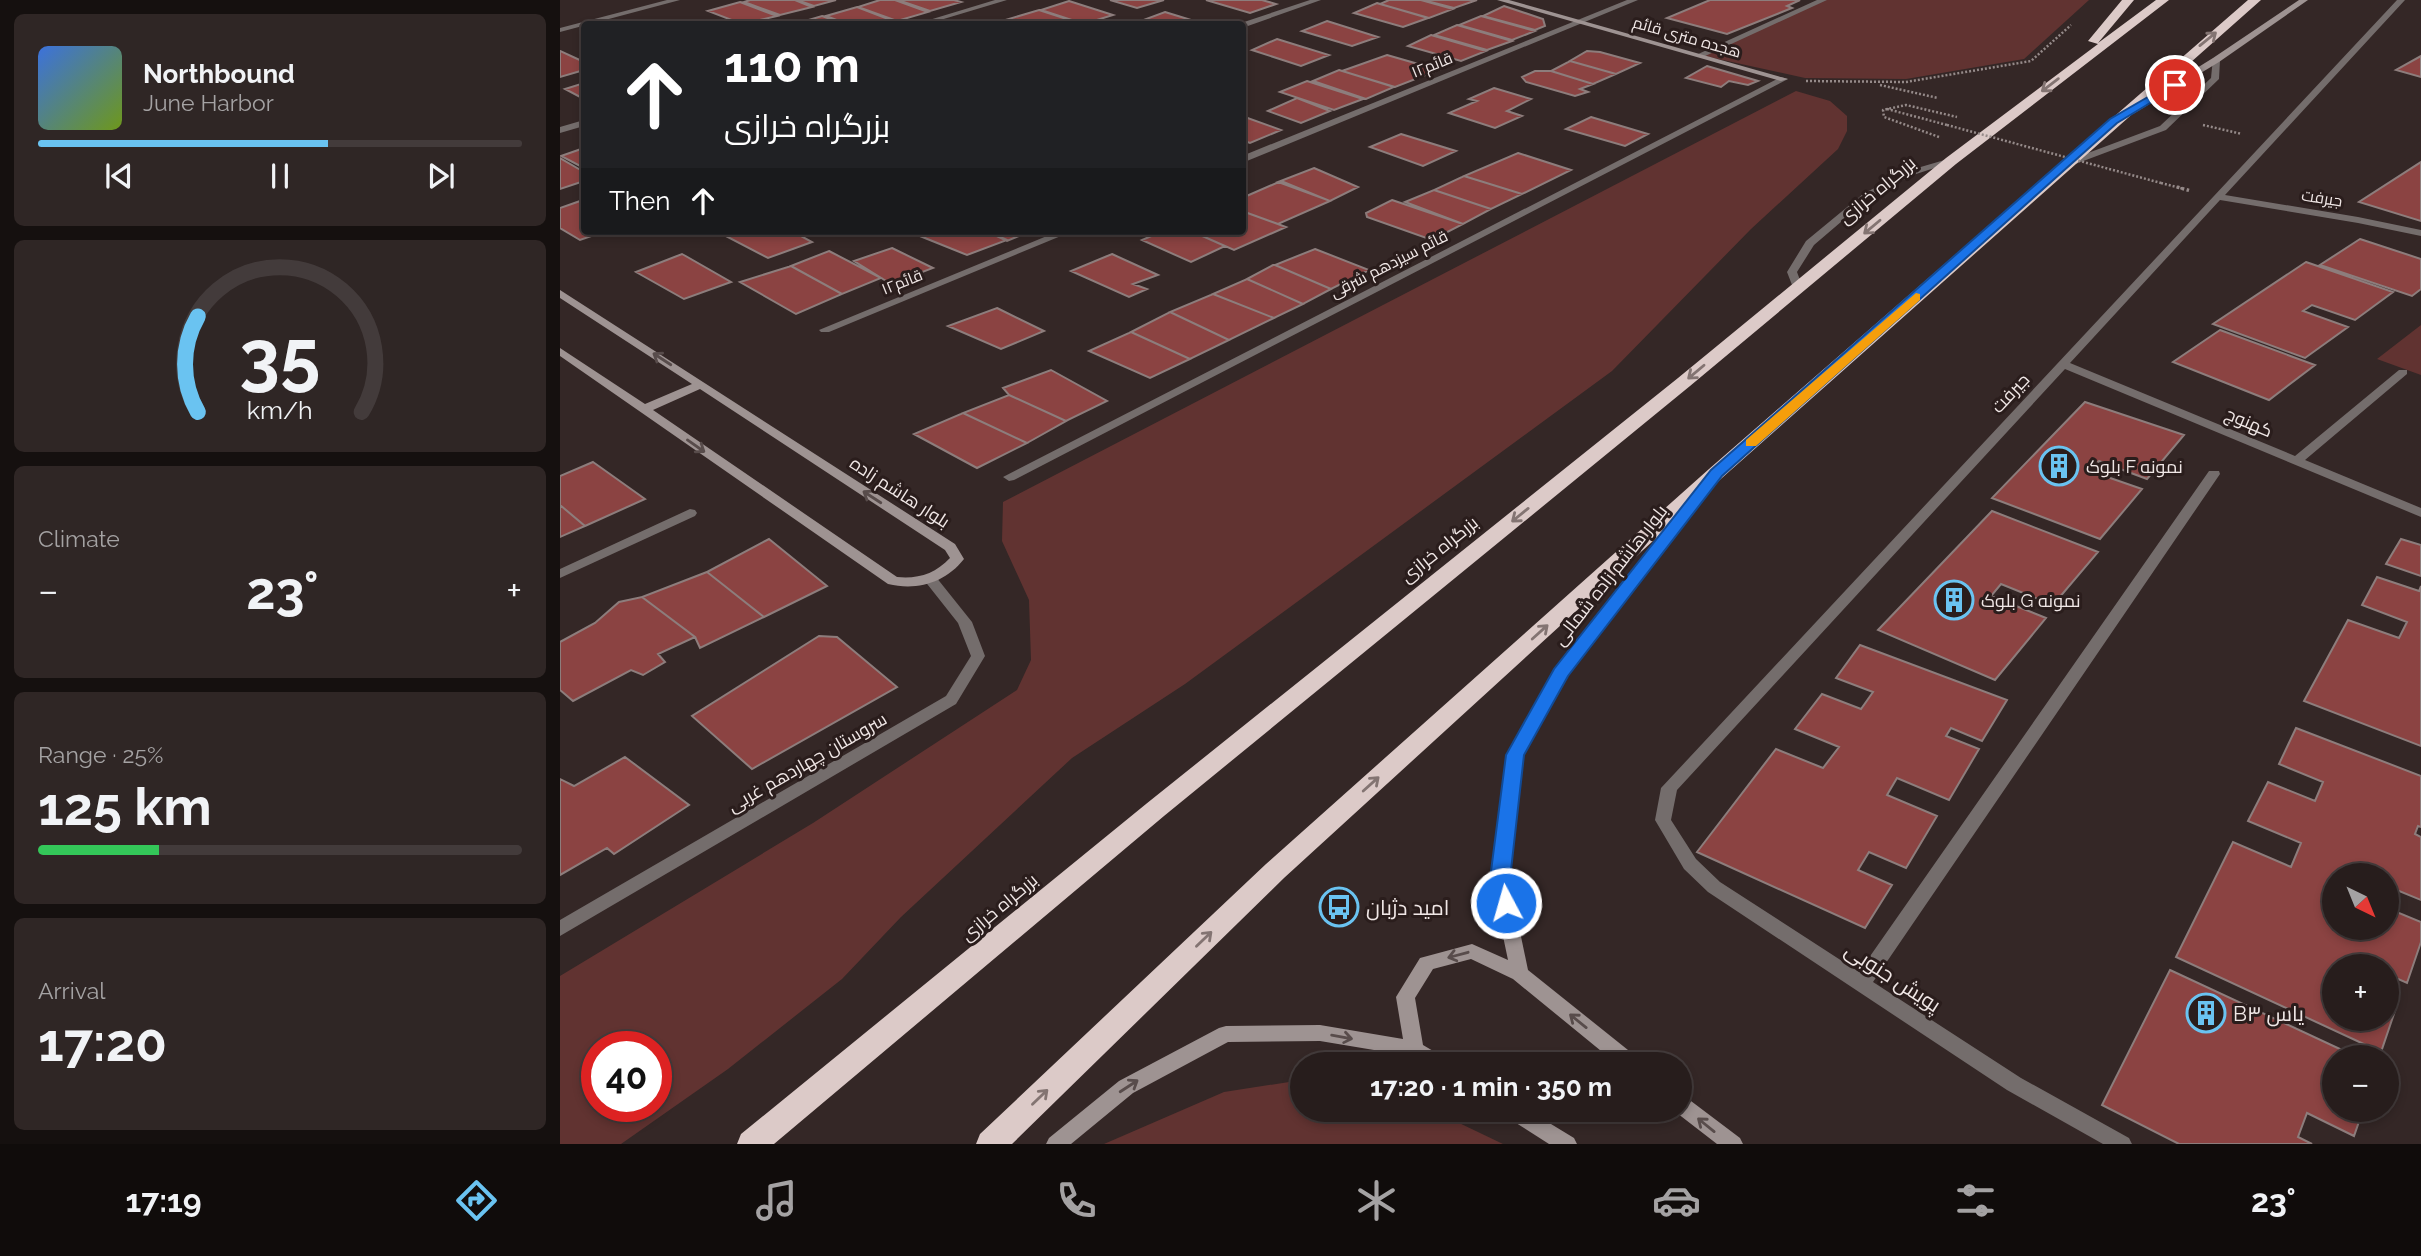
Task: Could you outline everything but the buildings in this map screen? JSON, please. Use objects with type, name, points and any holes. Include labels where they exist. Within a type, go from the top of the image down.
[{"type":"highway","points":[[2074,67],[2128,0]]},
{"type":"highway","name":"بزرگراه خرازی","points":[[752,1144],[1155,810],[1798,288],[1945,162],[2163,0]]},
{"type":"highway","points":[[991,1144],[1275,871],[1716,473],[2255,0]]},
{"type":"street","points":[[595,21],[676,0]]},
{"type":"street","points":[[930,21],[1003,0]]},
{"type":"street","points":[[1246,24],[1317,0]]},
{"type":"street","name":"هجده متری قائم","points":[[1502,0],[1784,79]]},
{"type":"street","name":"قائم۱۲","points":[[1246,158],[1634,0]]},
{"type":"street","points":[[1700,55],[1823,0]]},
{"type":"street","points":[[2114,121],[2216,60],[2304,0]]},
{"type":"street","name":"جيرفت","points":[[1663,820],[1669,788],[2401,0]]},
{"type":"street","points":[[560,30],[581,25]]},
{"type":"street","points":[[2066,164],[2163,128],[2215,79],[2216,60]]},
{"type":"street","name":"قائم سیزدهم شرقی","points":[[1009,477],[1784,79]]},
{"type":"street","points":[[560,130],[581,124]]},
{"type":"street","name":"جیرفت","points":[[2218,197],[2421,233]]},
{"type":"street","name":"قائم۱۲","points":[[825,330],[1058,235]]},
{"type":"street","name":"بلوار هاشم زاده","points":[[560,293],[950,547],[957,559],[947,571],[931,580]]},
{"type":"street","points":[[560,351],[893,581],[912,584],[931,580]]},
{"type":"street","name":"كهنوج","points":[[2063,364],[2421,513]]},
{"type":"street","points":[[2297,461],[2403,372]]},
{"type":"street","points":[[644,409],[700,385]]},
{"type":"street","name":"بلوار هاشم زاده شمالی","points":[[1520,974],[1500,879],[1515,755],[1560,673],[1716,473]]},
{"type":"street","points":[[1861,984],[2214,474]]},
{"type":"street","points":[[560,574],[690,513]]},
{"type":"street","name":"سروستان چهاردهم غربی","points":[[560,929],[951,700],[978,656],[965,622],[931,580]]},
{"type":"street","name":"پویش جنوبی","points":[[1663,820],[1690,864],[1714,887],[2014,1084],[2122,1144]]},
{"type":"street","points":[[1413,1049],[1405,997],[1427,963],[1472,951],[1520,974],[1616,1052]]},
{"type":"street","points":[[1056,1144],[1126,1087],[1226,1034],[1320,1033],[1418,1052]]},
{"type":"street","points":[[1692,1113],[1733,1144]]},
{"type":"street","points":[[1531,1122],[1567,1144]]},
{"type":"path","points":[[1784,79],[1872,83],[1940,78],[2031,61],[2080,18]]},
{"type":"path","points":[[1872,83],[1938,98],[1923,108]]},
{"type":"path","points":[[1945,162],[1961,145],[1884,117],[1881,113],[1897,105],[1923,108],[1957,117]]},
{"type":"path","points":[[1885,109],[2161,183]]},
{"type":"path","points":[[2198,124],[2271,140]]},
{"type":"shaded area","points":[[1823,0],[2089,0],[2024,59],[1906,79],[1805,78],[1700,55]]},
{"type":"shaded area","points":[[1796,91],[1830,101],[1847,116],[1847,131],[1838,149],[1751,229],[1612,371],[1185,684],[1072,758],[901,917],[842,979],[728,1069],[672,1108],[672,1031],[581,1031],[581,1122],[652,1122],[621,1144],[560,1144],[560,976],[813,823],[1017,690],[1031,660],[1029,600],[1002,541],[1003,502]]},
{"type":"shaded area","points":[[2421,325],[2421,375],[2377,359]]},
{"type":"shaded area","points":[[1290,1082],[1290,1122],[1457,1122],[1503,1144],[1104,1144],[1224,1092]]},
{"type":"slow traffic","points":[[1751,443],[1916,297]]},
{"type":"place","name":"بلوک F نمونه","points":[[2059,466]]},
{"type":"place","name":"بلوک G نمونه","points":[[1954,600]]},
{"type":"place","name":"امید دژبان","points":[[1339,907]]},
{"type":"place","name":"B۳ یاس","points":[[2206,1013]]},
{"type":"route","points":[[1506,903],[1500,879],[1515,755],[1560,673],[1716,473],[2114,121],[2175,85]]}]
